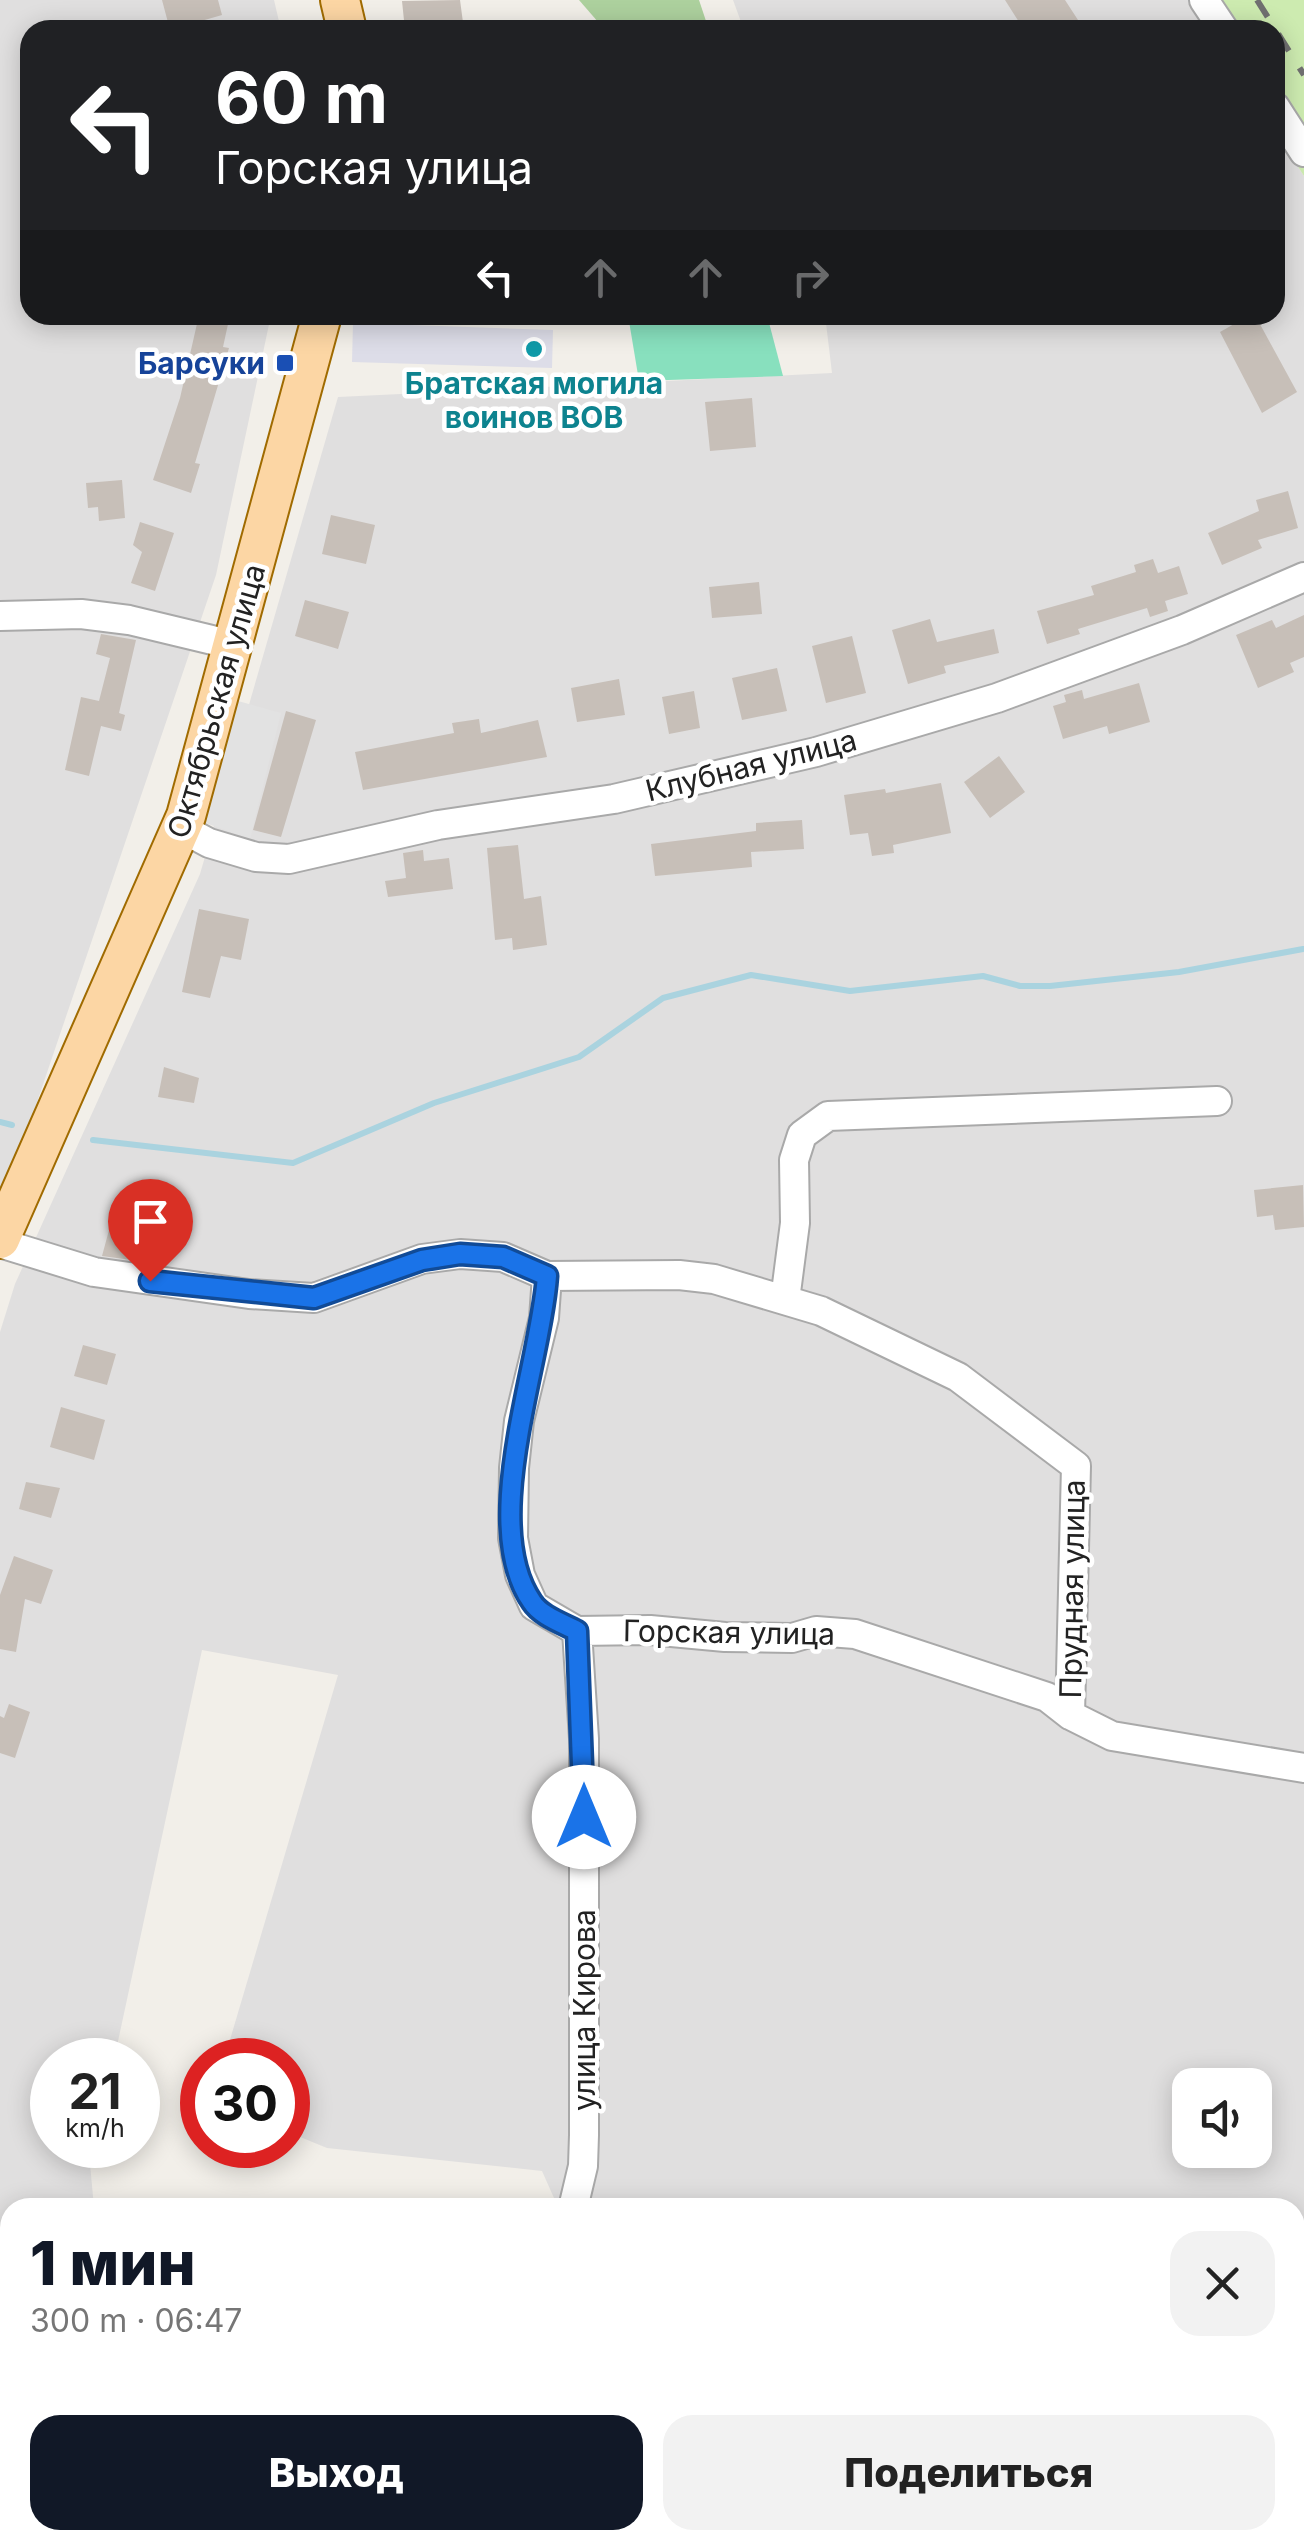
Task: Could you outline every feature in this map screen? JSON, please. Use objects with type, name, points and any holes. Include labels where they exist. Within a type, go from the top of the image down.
[{"type":"main road","name":"Октябрьская улица","points":[[0,1241],[181,828],[319,325]]},
{"type":"street","points":[[1285,123],[1304,152]]},
{"type":"street","name":"Клубная улица","points":[[181,828],[210,843],[256,857],[288,859],[438,826],[614,798],[816,752],[997,698],[1182,630],[1304,577]]},
{"type":"street","points":[[0,616],[113,618],[233,645]]},
{"type":"street","points":[[786,1300],[795,1223],[794,1160],[802,1135],[828,1116],[1217,1101]]},
{"type":"street","name":"Прудная улица","points":[[0,1241],[94,1272],[248,1294],[314,1298],[422,1260],[460,1254],[503,1257],[547,1276],[679,1275],[714,1279],[821,1312],[958,1377],[1076,1466],[1070,1715]]},
{"type":"street","points":[[547,1276],[544,1318],[519,1421],[513,1538],[520,1576],[534,1606],[577,1631]]},
{"type":"street","name":"Горская улица","points":[[577,1631],[650,1630],[792,1638],[816,1631],[855,1634],[1047,1697],[1070,1715],[1112,1736],[1304,1768]]},
{"type":"street","name":"улица Кирова","points":[[576,2198],[584,2166],[584,1738],[577,1631]]},
{"type":"shaded area","points":[[0,0],[274,0],[279,20],[20,20],[20,325],[269,325],[216,575],[0,1211]]},
{"type":"shaded area","points":[[733,0],[1191,0],[1204,20],[740,20]]},
{"type":"shaded area","points":[[1285,147],[1304,176],[1304,2198],[554,2198],[542,2171],[327,2148],[310,2141],[310,2038],[231,2038],[338,1675],[202,1650],[119,2038],[30,2038],[30,2168],[90,2168],[93,2198],[0,2198],[0,1332],[15,1284],[200,874],[338,397],[832,373],[826,325],[1285,325]]},
{"type":"shaded area","points":[[353,325],[553,330],[552,368],[352,362]]},
{"type":"shaded area","points":[[220,696],[281,713],[250,839],[186,816]]},
{"type":"green space","points":[[579,0],[699,0],[706,20],[596,20]]},
{"type":"green space","points":[[1191,0],[1304,0],[1304,176],[1285,147],[1285,20],[1204,20]]},
{"type":"green space","points":[[630,325],[770,325],[783,376],[639,381]]},
{"type":"building","points":[[162,0],[218,0],[222,15],[205,20],[167,20]]},
{"type":"building","points":[[460,0],[463,20],[404,20],[402,1]]},
{"type":"building","points":[[1005,0],[1065,0],[1078,20],[1018,20]]},
{"type":"building","points":[[197,325],[228,325],[223,347],[229,348],[195,463],[200,464],[191,493],[153,480],[180,398]]},
{"type":"building","points":[[1232,325],[1260,325],[1297,392],[1262,413],[1220,332]]},
{"type":"building","points":[[752,398],[756,447],[710,451],[705,402]]},
{"type":"building","points":[[122,480],[125,518],[99,521],[98,507],[88,508],[86,483]]},
{"type":"building","points":[[1288,491],[1298,528],[1258,540],[1262,548],[1222,565],[1208,533],[1259,511],[1256,500]]},
{"type":"building","points":[[331,515],[375,525],[366,564],[322,554]]},
{"type":"building","points":[[140,522],[174,533],[155,591],[131,583],[142,552],[133,545]]},
{"type":"building","points":[[1153,559],[1158,573],[1179,566],[1188,594],[1165,601],[1168,611],[1150,617],[1147,608],[1078,629],[1080,634],[1047,644],[1037,611],[1094,595],[1091,586],[1136,572],[1134,565]]},
{"type":"building","points":[[759,582],[762,614],[712,618],[709,587]]},
{"type":"building","points":[[305,600],[349,612],[338,649],[295,636]]},
{"type":"building","points":[[1304,615],[1304,657],[1290,663],[1294,672],[1258,688],[1236,635],[1272,620],[1276,628]]},
{"type":"building","points":[[930,619],[937,642],[994,629],[999,653],[944,666],[946,673],[908,684],[892,630]]},
{"type":"building","points":[[101,634],[136,640],[119,713],[125,715],[121,731],[101,726],[89,776],[65,770],[81,697],[99,701],[110,658],[96,654]]},
{"type":"building","points":[[852,636],[866,693],[826,703],[812,646]]},
{"type":"building","points":[[777,668],[787,711],[742,720],[732,678]]},
{"type":"building","points":[[619,679],[625,715],[577,722],[571,688]]},
{"type":"building","points":[[1139,683],[1150,722],[1109,734],[1107,726],[1063,739],[1053,706],[1066,702],[1064,695],[1082,690],[1084,699]]},
{"type":"building","points":[[694,691],[700,728],[669,734],[662,697]]},
{"type":"building","points":[[286,711],[316,720],[281,837],[253,830]]},
{"type":"building","points":[[479,719],[481,733],[538,720],[547,757],[363,790],[355,752],[454,733],[452,723]]},
{"type":"building","points":[[999,756],[1025,792],[990,818],[964,782]]},
{"type":"building","points":[[941,783],[951,833],[893,845],[894,853],[872,856],[868,833],[850,835],[844,795],[885,789],[886,793]]},
{"type":"building","points":[[802,820],[804,849],[751,852],[752,867],[655,876],[651,844],[756,831],[756,823]]},
{"type":"building","points":[[518,845],[524,899],[541,896],[547,945],[513,950],[512,938],[495,940],[487,848]]},
{"type":"building","points":[[423,850],[424,861],[449,858],[453,889],[388,897],[385,881],[406,878],[403,853]]},
{"type":"building","points":[[199,909],[249,919],[241,960],[221,956],[210,998],[182,992]]},
{"type":"building","points":[[164,1067],[199,1078],[194,1103],[158,1097]]},
{"type":"building","points":[[1303,1185],[1304,1227],[1275,1230],[1273,1215],[1257,1217],[1254,1190]]},
{"type":"building","points":[[112,1219],[138,1226],[135,1237],[145,1240],[139,1261],[102,1256]]},
{"type":"building","points":[[83,1345],[116,1354],[107,1385],[74,1376]]},
{"type":"building","points":[[61,1407],[105,1420],[94,1460],[50,1447]]},
{"type":"building","points":[[26,1482],[60,1488],[51,1518],[19,1509]]},
{"type":"building","points":[[14,1556],[53,1570],[41,1604],[25,1599],[16,1652],[0,1649],[0,1595]]},
{"type":"building","points":[[9,1704],[30,1712],[15,1758],[0,1753],[0,1716],[4,1718]]},
{"type":"waterway","points":[[93,1140],[293,1163],[434,1103],[579,1057],[663,998],[751,975],[850,991],[983,976],[1020,986],[1050,986],[1179,972],[1303,949]]},
{"type":"waterway","points":[[0,1122],[12,1125]]},
{"type":"railway","points":[[1257,0],[1270,20]]},
{"type":"railway","points":[[1285,45],[1304,75]]},
{"type":"place","name":"Братская могила воинов ВОВ","points":[[534,349]]},
{"type":"place","name":"Барсуки","points":[[285,363]]},
{"type":"route","points":[[150,1281],[314,1298],[392,1268],[460,1254],[503,1257],[547,1276],[544,1318],[519,1421],[513,1538],[520,1576],[534,1606],[577,1631],[584,1817]]}]
